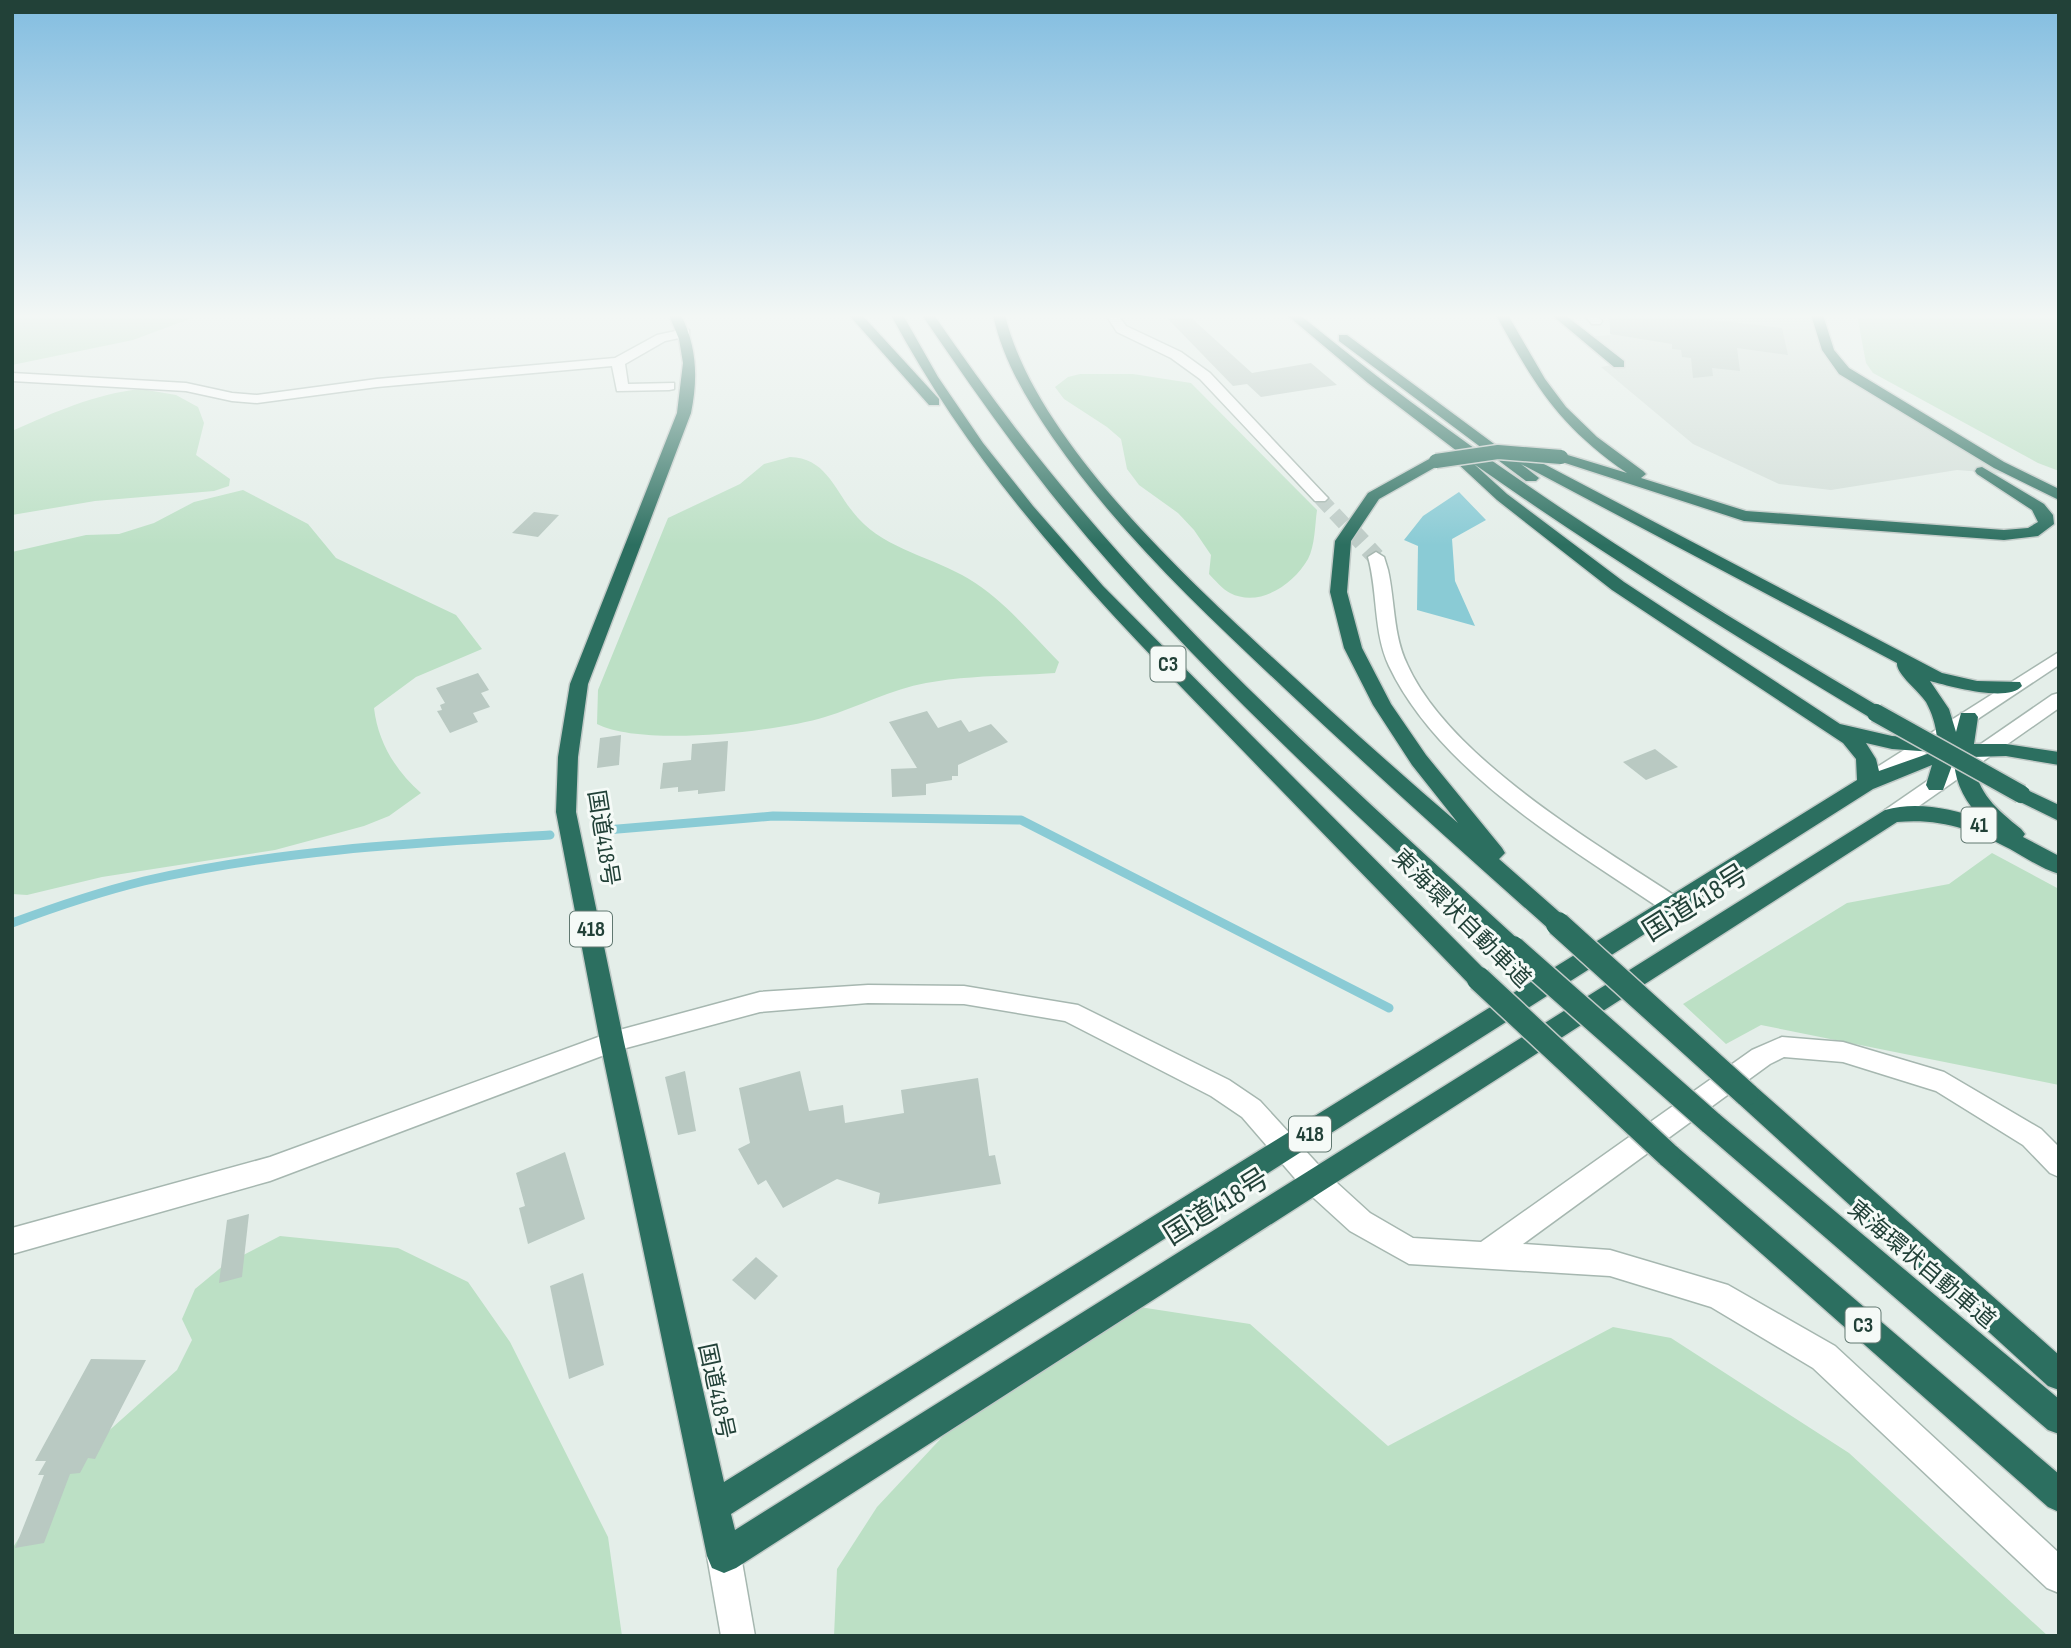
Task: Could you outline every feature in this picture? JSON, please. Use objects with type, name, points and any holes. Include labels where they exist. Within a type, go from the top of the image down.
[{"type":"highway","name":"国道418号","points":[[688,392],[684,413],[579,684],[568,757],[566,811],[612,1042],[724,1556],[1892,815]]},
{"type":"highway","points":[[926,392],[1027,509]]},
{"type":"highway","name":"東海環状自動車道","points":[[941,392],[978,446],[1027,509],[1097,590],[1479,979],[1668,1155],[2059,1496]]},
{"type":"highway","name":"東海環状自動車道","points":[[981,392],[998,417],[1112,553],[1256,703],[1513,947],[1710,1122],[2059,1419]]},
{"type":"highway","points":[[1031,392],[1086,473],[1125,520],[1229,628],[2059,1375]]},
{"type":"highway","points":[[1388,392],[1422,419],[1645,571],[2025,789],[2059,814]]},
{"type":"highway","points":[[1414,392],[1542,487],[1882,708]]},
{"type":"highway","points":[[1548,392],[1575,424],[1637,474],[1676,496]]},
{"type":"highway","points":[[1878,392],[1999,466],[2059,495]]},
{"type":"highway","points":[[1444,415],[1936,677],[1977,687],[2013,686]]},
{"type":"highway","points":[[1422,419],[1502,497],[1573,553],[1628,593],[1814,714],[1861,749],[1871,770],[1866,784]]},
{"type":"highway","points":[[1558,924],[1446,796],[1400,736],[1364,676],[1342,617],[1338,572],[1345,537],[1352,522],[1381,488],[1408,472],[1436,461],[1465,454],[1503,451],[1561,457],[1726,512],[1764,519],[2059,538]]},
{"type":"highway","points":[[1982,471],[2059,517]]},
{"type":"highway","points":[[2004,535],[2032,533],[2046,524],[2045,515],[2027,498]]},
{"type":"highway","points":[[1886,652],[1908,670],[1937,704],[1954,749],[1937,785]]},
{"type":"highway","points":[[1814,714],[1847,731],[1917,755],[2008,736]]},
{"type":"highway","points":[[1990,748],[2059,759]]},
{"type":"highway","name":"41","points":[[1954,749],[1968,787],[1993,816],[2059,865]]},
{"type":"highway","name":"国道418号","points":[[713,1507],[1672,905],[1917,755]]},
{"type":"highway","points":[[2025,789],[2059,799]]},
{"type":"highway","name":"41","points":[[1892,815],[1927,811],[1964,819],[2059,865]]},
{"type":"street","points":[[209,392],[257,399],[310,392]]},
{"type":"street","points":[[1219,392],[1321,498]]},
{"type":"street","points":[[1376,557],[1381,571],[1385,624],[1394,656],[1423,706],[1460,748],[1543,817],[1672,905]]},
{"type":"street","points":[[2059,657],[1968,717],[1954,749],[1990,748],[2059,699]]},
{"type":"street","points":[[1892,815],[1937,785]]},
{"type":"street","points":[[12,1241],[270,1169],[612,1042],[760,1002],[868,994],[978,997],[1069,1012],[1220,1088],[1251,1109],[1315,1181],[1360,1222],[1409,1251],[1610,1263],[1718,1295],[1824,1357],[2059,1576]]},
{"type":"street","points":[[1483,1257],[1762,1056],[1782,1047],[1843,1052],[1944,1083],[2032,1137],[2059,1165]]},
{"type":"street","points":[[724,1556],[738,1636]]},
{"type":"shaded area","points":[[1631,392],[1873,392],[2006,474],[1957,470],[1831,490],[1779,484],[1693,444]]},
{"type":"green space","points":[[120,392],[158,392],[176,395],[198,407],[204,423],[196,455],[230,479],[229,486],[214,491],[95,501],[12,515],[12,431],[91,399]]},
{"type":"green space","points":[[1059,392],[1200,392],[1317,510],[1310,554],[1302,569],[1284,585],[1263,596],[1241,597],[1221,587],[1209,574],[1211,555],[1194,530],[1178,513],[1139,485],[1127,469],[1121,439],[1064,399]]},
{"type":"green space","points":[[1908,392],[2059,392],[2059,471],[2038,463]]},
{"type":"green space","points":[[790,457],[813,463],[822,470],[858,518],[883,538],[955,571],[982,587],[1017,618],[1059,662],[1055,673],[974,677],[926,683],[803,723],[743,732],[645,735],[618,731],[597,724],[598,690],[668,518],[740,484],[764,464]]},
{"type":"green space","points":[[243,490],[308,524],[336,558],[456,615],[482,649],[416,677],[374,708],[379,732],[389,755],[403,775],[421,793],[389,816],[364,826],[275,850],[102,877],[27,895],[12,894],[12,552],[86,535],[119,534],[154,523],[194,502]]},
{"type":"green space","points":[[1992,853],[2059,889],[2059,1085],[1761,1025],[1726,1044],[1683,1004],[1847,903],[1949,884]]},
{"type":"green space","points":[[280,1236],[398,1248],[468,1282],[510,1342],[608,1537],[622,1636],[12,1636],[12,1549],[58,1476],[177,1370],[192,1340],[182,1319],[195,1289],[224,1265]]},
{"type":"green space","points":[[1120,1304],[1250,1324],[1388,1446],[1613,1327],[1671,1338],[1849,1453],[2048,1636],[834,1636],[837,1569],[877,1507],[973,1404]]},
{"type":"water","points":[[1459,492],[1486,520],[1452,539],[1455,581],[1475,626],[1417,610],[1418,546],[1404,540],[1423,516]]},
{"type":"building","points":[[1256,392],[1293,392],[1261,397]]},
{"type":"building","points":[[534,512],[559,515],[538,537],[512,533]]},
{"type":"building","points":[[478,673],[489,690],[481,693],[490,707],[473,713],[478,722],[450,733],[437,711],[442,710],[440,705],[445,703],[436,688]]},
{"type":"building","points":[[927,711],[938,728],[961,720],[969,732],[991,724],[1008,742],[958,765],[958,776],[952,776],[952,780],[926,784],[926,795],[892,797],[891,769],[917,768],[889,722]]},
{"type":"building","points":[[621,735],[619,765],[597,768],[600,738]]},
{"type":"building","points":[[728,741],[725,791],[698,794],[698,790],[678,792],[678,787],[660,789],[663,763],[691,760],[692,744]]},
{"type":"building","points":[[1655,749],[1678,767],[1646,780],[1623,762]]},
{"type":"building","points":[[685,1071],[696,1131],[678,1135],[665,1077]]},
{"type":"building","points":[[800,1071],[809,1111],[843,1105],[845,1123],[904,1113],[901,1090],[978,1078],[989,1156],[995,1155],[1001,1184],[878,1204],[880,1193],[837,1179],[783,1208],[766,1180],[758,1185],[738,1149],[750,1143],[739,1088]]},
{"type":"building","points":[[565,1152],[585,1219],[528,1244],[519,1208],[525,1206],[516,1173]]},
{"type":"building","points":[[249,1214],[242,1277],[219,1283],[227,1220]]},
{"type":"building","points":[[756,1257],[778,1276],[755,1300],[732,1280]]},
{"type":"building","points":[[583,1273],[604,1365],[569,1379],[550,1286]]},
{"type":"building","points":[[91,1359],[146,1360],[95,1459],[88,1458],[80,1473],[70,1474],[44,1543],[15,1548],[44,1475],[38,1475],[46,1461],[35,1461]]},
{"type":"waterway","points":[[606,830],[773,816],[1021,820],[1389,1008]]},
{"type":"waterway","points":[[12,923],[127,885],[194,870],[346,849],[550,835]]},
{"type":"tunnel","points":[[1320,498],[1351,531]]},
{"type":"tunnel","points":[[1350,529],[1376,557]]}]
